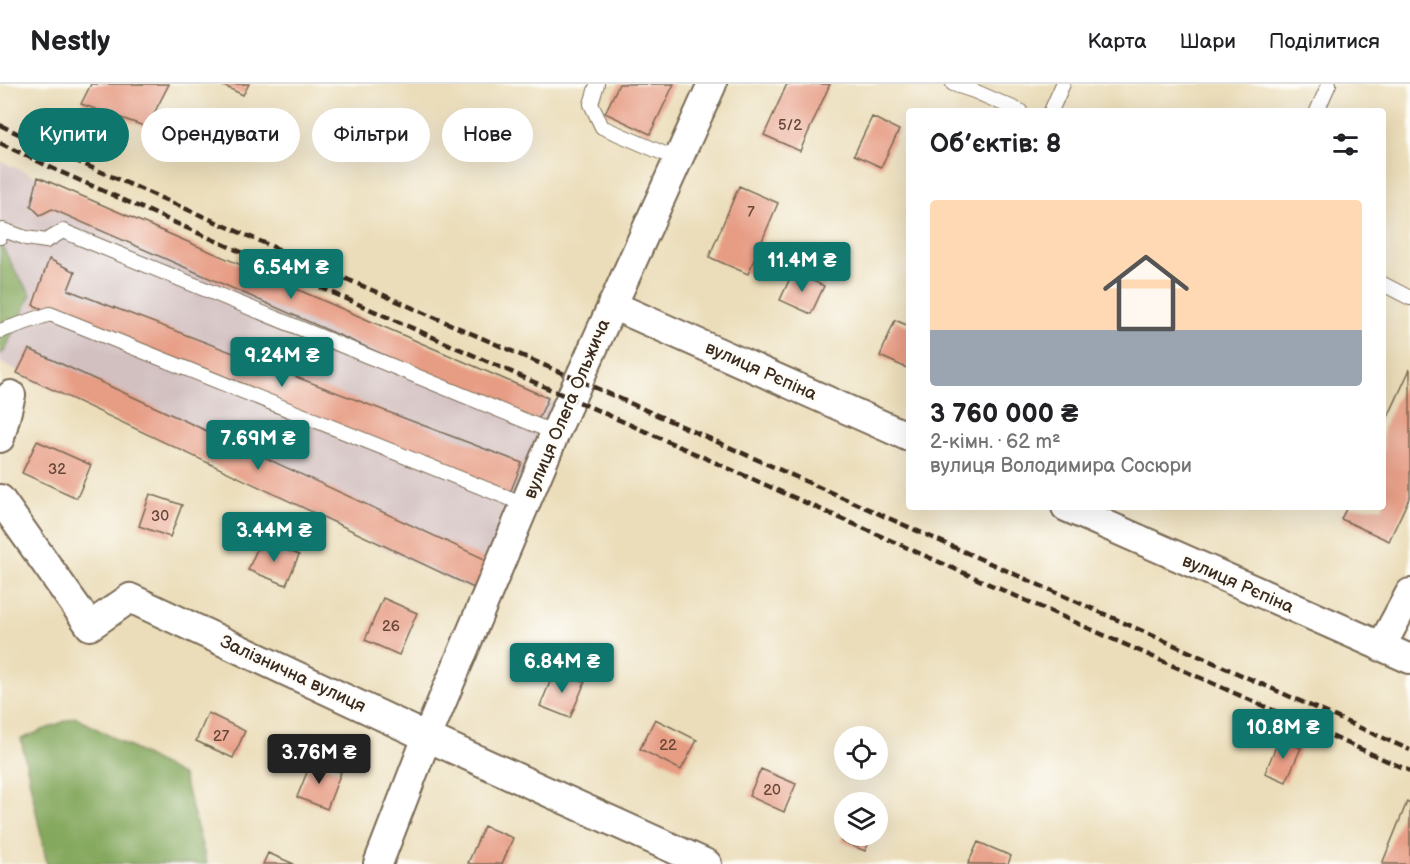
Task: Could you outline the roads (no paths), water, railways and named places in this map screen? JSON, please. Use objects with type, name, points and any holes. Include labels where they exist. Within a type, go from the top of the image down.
[{"type":"street","name":"вулиця Олега Ольжича","points":[[378,864],[427,737],[555,433],[712,84]]},
{"type":"street","name":"вулиця Рєпіна","points":[[612,305],[906,436]]},
{"type":"street","points":[[0,438],[11,395]]},
{"type":"street","name":"Залізнична вулиця","points":[[0,499],[90,626],[130,598],[427,737],[707,864]]},
{"type":"street","name":"вулиця Рєпіна","points":[[1073,510],[1410,659]]},
{"type":"street","points":[[1381,647],[1410,593]]},
{"type":"lane","points":[[597,84],[591,104],[602,127],[679,160]]},
{"type":"lane","points":[[952,84],[976,88],[1014,108]]},
{"type":"lane","points":[[1052,108],[1063,84]]},
{"type":"lane","points":[[1318,108],[1329,84]]},
{"type":"lane","points":[[0,237],[3,230],[26,238],[46,241],[63,231],[555,433]]},
{"type":"lane","points":[[1386,286],[1410,298]]},
{"type":"lane","points":[[0,331],[50,314],[526,505]]},
{"type":"railway","points":[[0,125],[58,153],[578,380],[1410,750]]},
{"type":"railway","points":[[0,143],[1410,771]]}]
